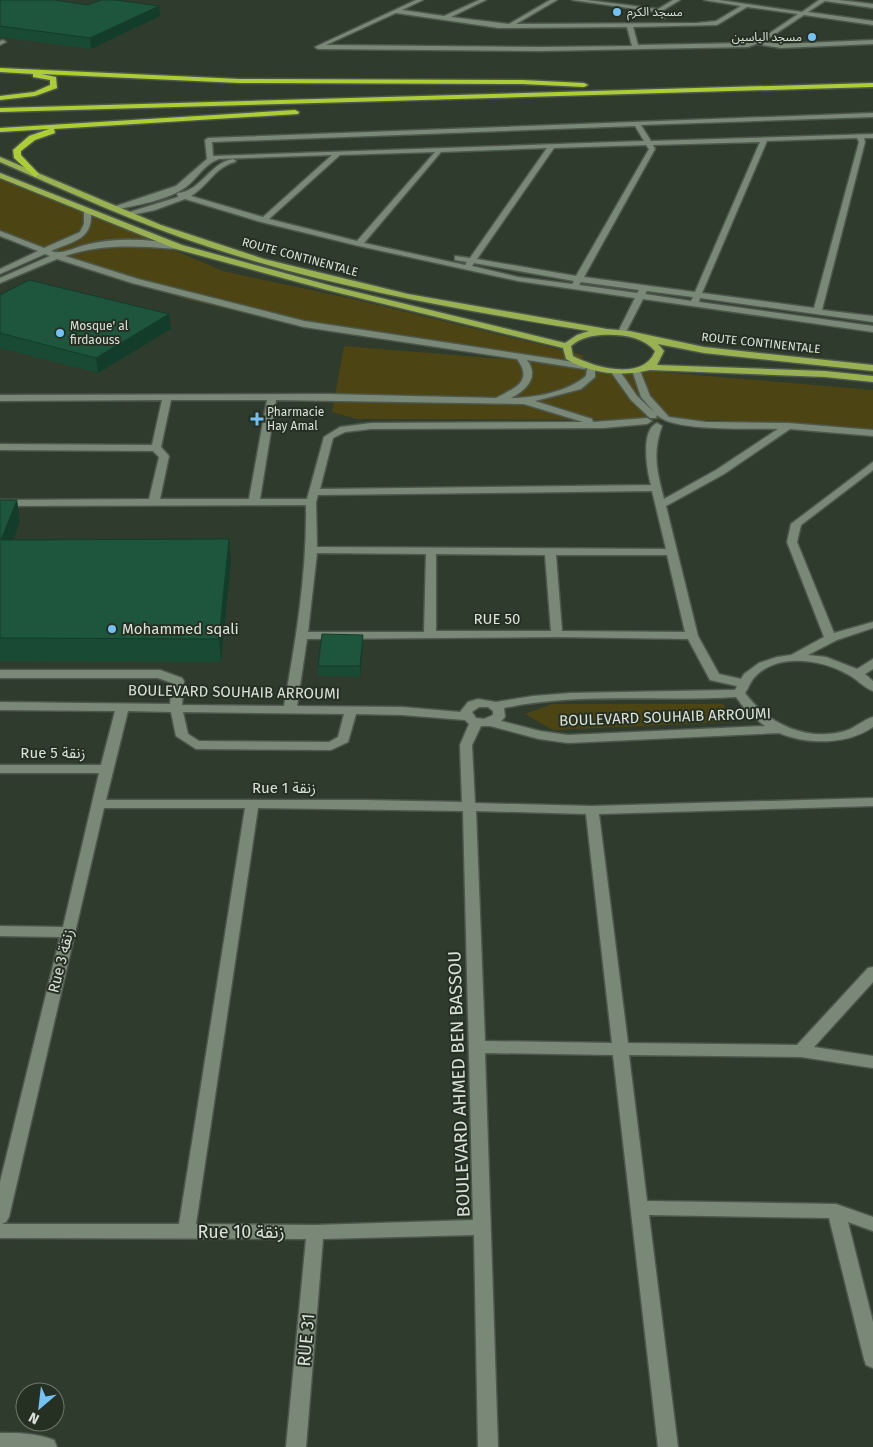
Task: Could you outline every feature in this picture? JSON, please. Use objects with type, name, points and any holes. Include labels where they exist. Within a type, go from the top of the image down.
[{"type":"highway","points":[[0,72],[255,82],[522,82],[584,85]]},
{"type":"highway","points":[[0,72],[44,76],[53,79],[55,84],[52,88],[35,94],[0,98]]},
{"type":"highway","points":[[0,102],[873,77]]},
{"type":"highway","points":[[0,110],[873,85]]},
{"type":"highway","points":[[319,110],[611,94]]},
{"type":"highway","points":[[0,130],[301,111]]},
{"type":"highway","points":[[35,174],[18,156],[17,150],[22,145],[44,134],[90,124]]},
{"type":"main road","name":"ROUTE CONTINENTALE","points":[[0,158],[127,214],[246,256],[379,290],[511,316],[608,332],[622,332],[704,350],[873,368]]},
{"type":"main road","name":"ROUTE CONTINENTALE","points":[[0,175],[179,248],[330,288],[566,346]]},
{"type":"main road","points":[[588,368],[569,357],[566,346],[581,336],[608,332]]},
{"type":"main road","points":[[641,369],[660,357],[660,351],[647,339]]},
{"type":"main road","name":"ROUTE CONTINENTALE","points":[[588,368],[616,372],[641,369],[825,374],[873,379]]},
{"type":"street","points":[[420,0],[318,47],[636,48],[731,46],[757,43],[781,46],[873,42]]},
{"type":"street","points":[[445,18],[483,0]]},
{"type":"street","points":[[508,26],[554,0]]},
{"type":"street","points":[[576,0],[659,11],[677,0]]},
{"type":"street","points":[[707,0],[873,23]]},
{"type":"street","points":[[757,43],[825,0],[873,6]]},
{"type":"street","points":[[395,11],[508,26],[667,25],[710,24],[747,5]]},
{"type":"street","points":[[659,11],[667,25]]},
{"type":"street","points":[[629,24],[636,48]]},
{"type":"street","points":[[535,26],[538,33]]},
{"type":"street","points":[[540,41],[542,48]]},
{"type":"street","points":[[210,159],[208,140],[212,139],[873,115]]},
{"type":"street","points":[[770,119],[776,126]]},
{"type":"street","points":[[637,124],[652,146]]},
{"type":"street","points":[[782,132],[788,139]]},
{"type":"street","points":[[114,208],[170,192],[180,187],[192,179],[210,159],[762,143],[861,139],[873,136]]},
{"type":"street","points":[[762,143],[788,139],[861,139],[873,141]]},
{"type":"street","points":[[817,312],[861,139]]},
{"type":"street","points":[[693,304],[762,143]]},
{"type":"street","points":[[574,288],[652,146]]},
{"type":"street","points":[[466,268],[550,149]]},
{"type":"street","points":[[362,241],[438,153]]},
{"type":"street","points":[[210,159],[222,163],[335,156]]},
{"type":"street","points":[[268,217],[335,156]]},
{"type":"street","points":[[127,214],[193,192],[222,163]]},
{"type":"street","points":[[180,187],[268,217]]},
{"type":"street","points":[[170,192],[466,268],[574,288],[873,329]]},
{"type":"street","points":[[0,272],[83,233],[88,224],[87,212]]},
{"type":"street","points":[[0,233],[59,257],[184,295],[304,324],[588,368],[590,377],[578,387],[525,401]]},
{"type":"street","points":[[362,241],[579,279],[873,319]]},
{"type":"street","points":[[0,281],[59,257],[102,244],[132,243],[179,248]]},
{"type":"street","points":[[622,332],[644,288]]},
{"type":"street","points":[[496,400],[508,396],[525,383],[529,370],[520,357]]},
{"type":"street","points":[[641,369],[646,397],[658,420],[650,456],[670,552],[692,636],[714,677],[740,688],[751,709],[764,720],[782,729],[803,735],[826,737],[848,734],[871,726]]},
{"type":"street","points":[[616,372],[634,398],[658,420]]},
{"type":"street","points":[[156,448],[167,397]]},
{"type":"street","points":[[254,502],[272,397]]},
{"type":"street","points":[[0,398],[272,397],[525,401],[603,425]]},
{"type":"street","points":[[290,709],[302,636],[312,550],[312,497],[329,436],[343,429],[414,425],[603,425],[658,420],[706,425],[788,426],[873,433]]},
{"type":"street","points":[[661,505],[720,472],[788,426]]},
{"type":"street","points":[[0,447],[156,448],[164,456],[154,502]]},
{"type":"street","points":[[832,640],[792,542],[796,524],[873,465]]},
{"type":"street","points":[[0,503],[254,502],[312,497],[657,488]]},
{"type":"street","points":[[312,550],[550,553],[670,552]]},
{"type":"street","points":[[430,634],[431,551]]},
{"type":"street","points":[[550,553],[557,634]]},
{"type":"street","points":[[794,658],[810,647],[832,640],[858,628],[873,625]]},
{"type":"street","name":"RUE 50","points":[[302,636],[430,634],[692,636]]},
{"type":"street","points":[[740,688],[750,674],[762,666],[794,658],[814,658],[833,662],[868,680],[873,663]]},
{"type":"street","points":[[0,674],[160,674],[178,681],[176,707],[182,736],[196,745],[332,746],[344,739],[351,710]]},
{"type":"street","name":"BOULEVARD SOUHAIB ARROUMI","points":[[478,720],[466,712],[472,705],[484,703],[496,706],[524,699],[573,696],[687,696],[740,688]]},
{"type":"street","name":"BOULEVARD SOUHAIB ARROUMI","points":[[0,706],[351,710],[478,720],[539,735],[568,739],[782,729]]},
{"type":"street","name":"Rue 3 زنقة","points":[[0,1217],[106,769],[123,706]]},
{"type":"street","name":"BOULEVARD AHMED BEN BASSOU","points":[[488,1447],[470,807],[466,745],[478,720],[499,717],[499,710],[496,706]]},
{"type":"street","name":"Rue 5 زنقة","points":[[0,769],[106,769]]},
{"type":"street","name":"Rue 1 زنقة","points":[[99,804],[365,804],[592,810],[873,802]]},
{"type":"street","points":[[186,1233],[252,805]]},
{"type":"street","points":[[592,810],[668,1447]]},
{"type":"street","points":[[0,931],[68,932]]},
{"type":"street","points":[[801,1051],[873,972]]},
{"type":"street","points":[[477,1047],[801,1051],[873,1062]]},
{"type":"street","points":[[640,1208],[836,1211],[873,1224]]},
{"type":"street","points":[[836,1211],[873,1359]]},
{"type":"street","name":"Rue 10 زنقة","points":[[0,1231],[316,1232],[483,1227]]},
{"type":"street","name":"RUE 31","points":[[296,1447],[316,1232]]},
{"type":"street","points":[[0,1442],[26,1442],[47,1447]]},
{"type":"shaded area","points":[[0,176],[223,271],[357,300],[583,355],[583,359],[590,366],[873,390],[873,430],[715,420],[357,419],[332,412],[344,346],[565,364],[334,333],[185,299],[59,257],[0,233]]},
{"type":"shaded area","points":[[552,704],[723,704],[732,722],[553,730],[525,714]]},
{"type":"building","points":[[0,0],[55,0],[88,5],[101,0],[116,0],[159,6],[90,38],[0,26]]},
{"type":"building","points":[[29,280],[169,314],[96,358],[0,333],[0,295]]},
{"type":"building","name":"Mohammed sqali","points":[[0,500],[17,500],[1,540],[229,539],[219,639],[0,638]]},
{"type":"building","points":[[322,634],[363,635],[360,666],[318,666]]},
{"type":"place","name":"مسجد الكرم","points":[[617,12]]},
{"type":"place","name":"مسجد الياسين","points":[[812,37]]},
{"type":"place","name":"Mosque' al firdaouss","points":[[60,333]]},
{"type":"place","name":"Pharmacie Hay Amal","points":[[257,419]]},
{"type":"place","name":"Mohammed sqali","points":[[112,629]]}]
